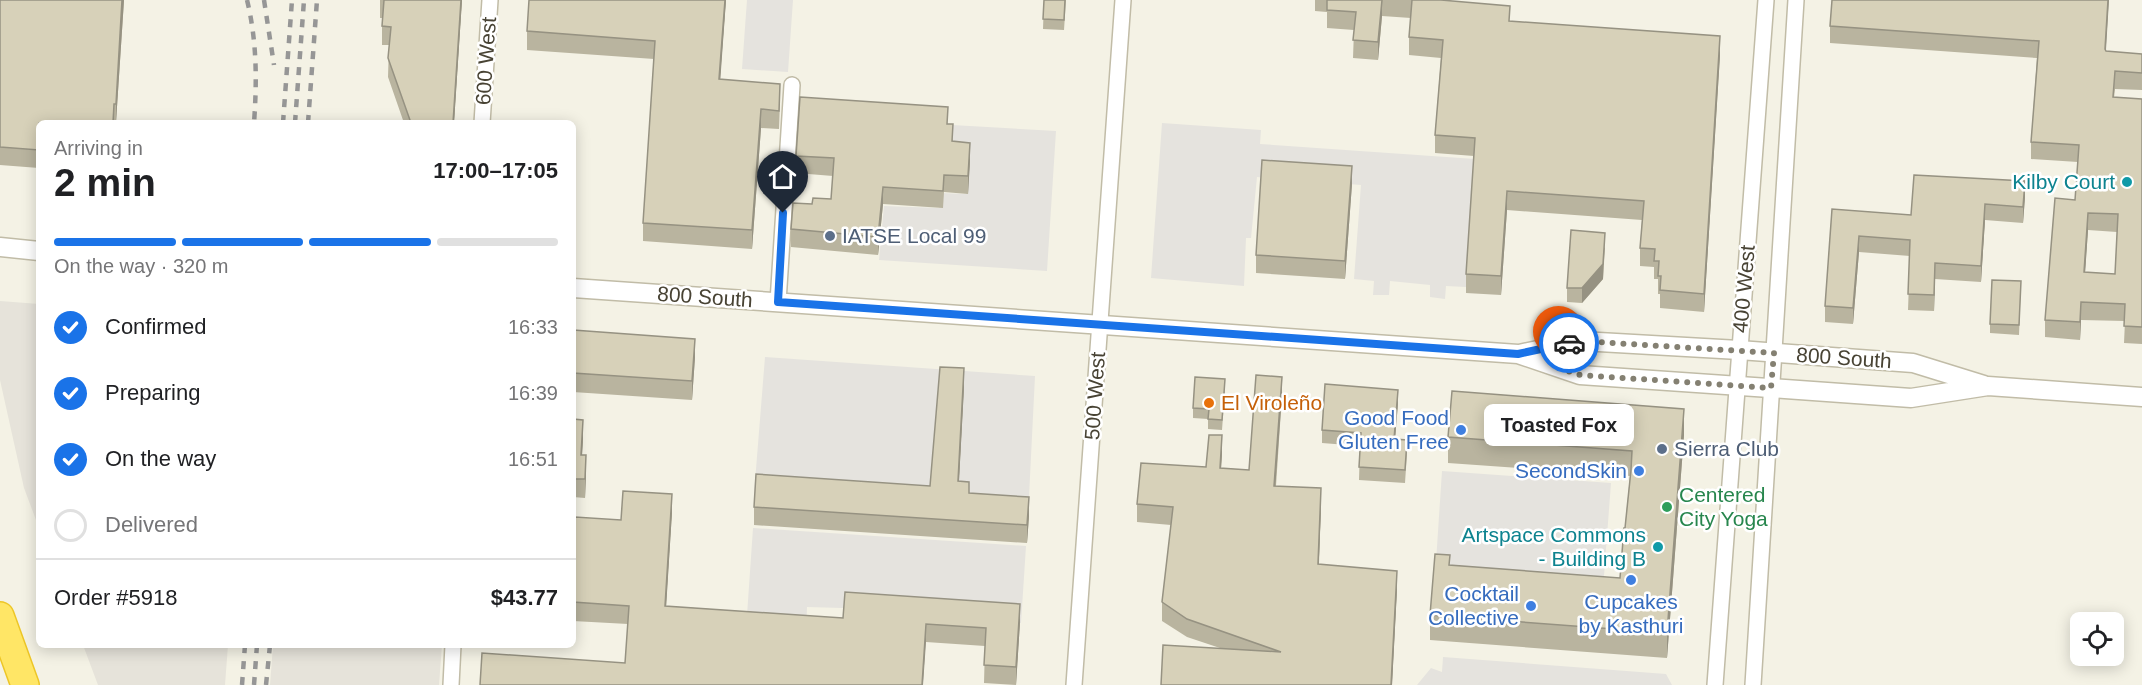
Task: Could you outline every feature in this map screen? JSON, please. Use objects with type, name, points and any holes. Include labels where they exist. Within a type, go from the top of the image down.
[{"type":"highway","points":[[0,616],[25,685]]},
{"type":"street","name":"600 West","points":[[482,120],[490,0]]},
{"type":"street","name":"500 West","points":[[1074,685],[1123,0]]},
{"type":"street","name":"400 West","points":[[1715,685],[1766,0]]},
{"type":"street","name":"400 West","points":[[1753,685],[1796,0]]},
{"type":"street","points":[[778,302],[792,86]]},
{"type":"street","points":[[0,247],[36,250]]},
{"type":"street","name":"800 South","points":[[576,288],[1518,354],[1580,375],[1736,386],[1911,398],[1988,386]]},
{"type":"street","name":"800 South","points":[[1518,354],[1581,341],[1774,353],[1912,363],[1988,386],[2142,397]]},
{"type":"street","points":[[451,685],[453,648]]},
{"type":"shaded area","points":[[747,0],[793,0],[788,72],[742,69]]},
{"type":"shaded area","points":[[1162,123],[1261,130],[1260,144],[1475,159],[1466,287],[1446,286],[1445,299],[1430,297],[1430,285],[1390,281],[1389,295],[1373,295],[1374,281],[1354,279],[1361,185],[1257,177],[1251,238],[1246,238],[1244,286],[1151,278]]},
{"type":"shaded area","points":[[952,125],[1056,131],[1047,271],[879,260],[884,206],[939,208],[941,193],[966,194],[969,158],[950,156]]},
{"type":"shaded area","points":[[0,301],[36,304],[36,520],[24,488],[0,380]]},
{"type":"shaded area","points":[[765,357],[1035,376],[1028,517],[956,511],[938,387],[928,505],[754,494]]},
{"type":"shaded area","points":[[1442,471],[1611,483],[1603,589],[1435,577]]},
{"type":"shaded area","points":[[753,528],[1026,546],[1021,623],[807,607],[806,634],[746,630]]},
{"type":"shaded area","points":[[84,648],[228,648],[225,685],[98,685]]},
{"type":"shaded area","points":[[273,648],[442,648],[439,685],[270,685]]},
{"type":"shaded area","points":[[1443,657],[1666,674],[1672,685],[1417,685],[1431,668],[1442,672]]},
{"type":"building","points":[[0,0],[122,0],[113,120],[36,120],[36,150],[0,147]]},
{"type":"building","points":[[384,0],[461,0],[453,120],[410,120],[388,58],[391,27],[382,26]]},
{"type":"building","points":[[529,0],[725,0],[719,79],[780,84],[779,111],[761,109],[752,230],[643,223],[655,41],[527,31]]},
{"type":"building","points":[[1044,0],[1065,0],[1064,20],[1043,19]]},
{"type":"building","points":[[1327,0],[1382,0],[1378,42],[1353,40],[1356,12],[1327,10]]},
{"type":"building","points":[[1412,0],[1510,6],[1509,21],[1720,36],[1704,294],[1660,290],[1661,276],[1658,276],[1659,261],[1654,261],[1655,249],[1640,248],[1644,201],[1507,191],[1501,276],[1466,274],[1475,138],[1435,135],[1443,40],[1409,37]]},
{"type":"building","points":[[1832,0],[2108,0],[2106,51],[2142,54],[2142,73],[2115,71],[2113,97],[2142,99],[2142,327],[2124,326],[2125,304],[2081,302],[2080,322],[2045,320],[2055,198],[2075,200],[2079,145],[2031,142],[2039,41],[1830,26]],"holes":[[[2088,213],[2118,214],[2115,274],[2084,272]]]},
{"type":"building","points":[[800,97],[948,107],[947,124],[953,124],[952,141],[970,143],[968,176],[944,175],[943,191],[883,187],[878,237],[791,229],[793,203],[812,204],[813,198],[831,199],[834,158],[796,156]]},
{"type":"building","points":[[1262,160],[1352,166],[1345,261],[1256,255]]},
{"type":"building","points":[[1914,175],[2025,181],[2023,207],[1985,204],[1981,266],[1935,263],[1934,295],[1908,294],[1910,240],[1859,236],[1853,308],[1825,306],[1832,209],[1911,215]]},
{"type":"building","points":[[1571,230],[1605,233],[1603,264],[1582,288],[1567,288]]},
{"type":"building","points":[[1992,280],[2021,281],[2019,325],[1990,324]]},
{"type":"building","points":[[576,330],[695,339],[692,381],[576,373]]},
{"type":"building","points":[[940,367],[964,368],[958,481],[969,482],[969,493],[1029,497],[1027,525],[754,507],[756,474],[930,486]]},
{"type":"building","points":[[1256,375],[1282,377],[1274,486],[1321,488],[1318,564],[1397,571],[1391,685],[1161,685],[1163,645],[1281,652],[1187,619],[1162,602],[1173,507],[1137,504],[1141,463],[1206,467],[1209,435],[1222,435],[1220,468],[1249,470]]},
{"type":"building","name":"El Viroleño","points":[[1195,377],[1225,379],[1222,420],[1208,419],[1209,409],[1193,408]]},
{"type":"building","points":[[1325,384],[1398,390],[1394,439],[1407,440],[1405,470],[1359,467],[1361,433],[1322,430]]},
{"type":"building","points":[[1452,391],[1684,409],[1667,633],[1430,615],[1435,554],[1450,555],[1449,565],[1620,578],[1631,470],[1632,451],[1448,437]]},
{"type":"building","points":[[576,419],[583,420],[581,455],[586,455],[585,479],[576,479]]},
{"type":"building","points":[[623,491],[672,494],[665,606],[843,618],[845,592],[1020,604],[1016,667],[984,665],[986,628],[926,624],[922,685],[480,685],[482,653],[625,663],[629,606],[576,602],[576,517],[621,520]]},
{"type":"railway","points":[[247,0],[253,31],[255,61],[254,120]]},
{"type":"railway","points":[[264,0],[274,65]]},
{"type":"railway","points":[[283,120],[292,0]]},
{"type":"railway","points":[[295,120],[304,0]]},
{"type":"railway","points":[[308,120],[317,0]]},
{"type":"railway","points":[[242,685],[245,648]]},
{"type":"railway","points":[[254,685],[257,648]]},
{"type":"railway","points":[[266,685],[270,648]]},
{"type":"way so far","points":[[1559,368],[1580,375],[1771,388],[1774,353],[1581,341],[1569,343]]},
{"type":"place","name":"Kilby Court","points":[[2127,182]]},
{"type":"place","name":"IATSE Local 99","points":[[830,236]]},
{"type":"place","name":"Toasted Fox","points":[[1559,368]]},
{"type":"place","name":"El Viroleño","points":[[1209,403]]},
{"type":"place","name":"Good Food Gluten Free","points":[[1461,430]]},
{"type":"place","name":"Sierra Club","points":[[1662,449]]},
{"type":"place","name":"SecondSkin","points":[[1639,471]]},
{"type":"place","name":"Centered City Yoga","points":[[1667,507]]},
{"type":"place","name":"Artspace Commons - Building B","points":[[1658,547]]},
{"type":"place","name":"Cupcakes by Kasthuri","points":[[1631,580]]},
{"type":"place","name":"Cocktail Collective","points":[[1531,606]]},
{"type":"route","points":[[783,213],[778,302],[1518,354],[1569,343]]}]
